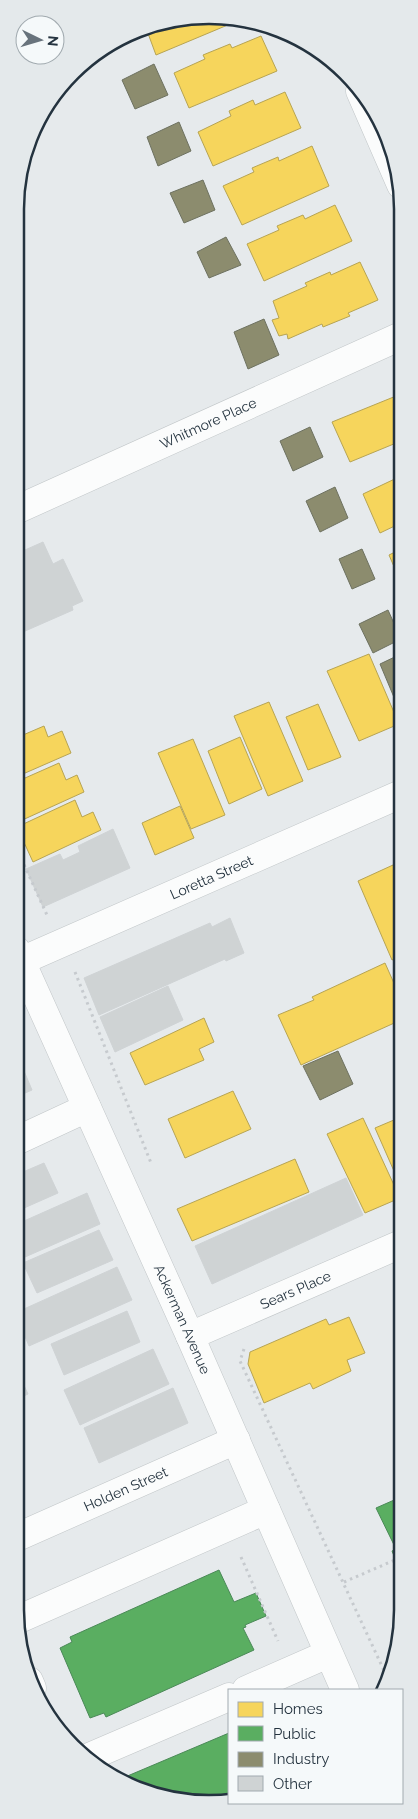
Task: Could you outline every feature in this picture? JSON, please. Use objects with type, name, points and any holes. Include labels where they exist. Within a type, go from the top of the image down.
[{"type":"street","name":"Whitmore Place","points":[[24,506],[394,339]]},
{"type":"street","name":"Loretta Street","points":[[24,955],[60,944],[394,797]]},
{"type":"street","name":"Ackerman Avenue","points":[[24,967],[190,1336],[345,1689]]},
{"type":"street","points":[[24,1137],[87,1108]]},
{"type":"street","name":"Sears Place","points":[[190,1336],[394,1247]]},
{"type":"street","name":"Holden Street","points":[[24,1534],[236,1440]]},
{"type":"street","points":[[24,1617],[266,1510]]},
{"type":"street","points":[[248,1689],[328,1654]]},
{"type":"street","points":[[94,1755],[228,1697]]},
{"type":"path","points":[[24,865],[60,944],[78,978],[154,1172]]},
{"type":"path","points":[[229,1320],[245,1350],[240,1361],[384,1670]]},
{"type":"path","points":[[344,1582],[394,1561]]},
{"type":"building: Homes","points":[[185,25],[229,25],[156,55],[148,34]]},
{"type":"building: Homes","points":[[261,36],[277,71],[189,108],[174,73],[205,59],[203,55],[230,44],[232,48]]},
{"type":"building: Homes","points":[[285,92],[301,128],[213,166],[198,132],[231,116],[229,111],[253,100],[255,105]]},
{"type":"building: Homes","points":[[312,146],[329,186],[242,225],[223,186],[254,172],[252,168],[278,157],[279,161]]},
{"type":"building: Homes","points":[[335,205],[352,241],[264,281],[247,244],[279,230],[277,226],[303,215],[305,219]]},
{"type":"building: Homes","points":[[360,262],[378,300],[348,313],[350,316],[323,327],[322,324],[288,339],[287,334],[279,336],[272,320],[279,318],[273,301],[307,286],[305,283],[330,272],[331,275]]},
{"type":"building: Homes","points":[[394,397],[394,444],[350,462],[332,422]]},
{"type":"building: Homes","points":[[394,479],[394,526],[380,533],[363,494]]},
{"type":"building: Homes","points":[[394,552],[394,567],[389,555]]},
{"type":"building: Homes","points":[[369,654],[394,712],[394,726],[359,741],[327,671]]},
{"type":"building: Homes","points":[[269,702],[303,781],[268,796],[234,716]]},
{"type":"building: Homes","points":[[318,704],[341,757],[308,770],[286,717]]},
{"type":"building: Homes","points":[[44,726],[48,737],[62,731],[71,753],[24,774],[24,735]]},
{"type":"building: Homes","points":[[240,737],[262,789],[229,804],[208,751]]},
{"type":"building: Homes","points":[[193,739],[225,815],[191,829],[158,753]]},
{"type":"building: Homes","points":[[59,763],[66,780],[77,775],[84,792],[24,819],[24,778]]},
{"type":"building: Homes","points":[[75,800],[82,817],[93,812],[101,830],[33,862],[24,842],[24,824]]},
{"type":"building: Homes","points":[[180,806],[194,838],[155,855],[142,823]]},
{"type":"building: Homes","points":[[393,865],[394,959],[392,960],[358,881]]},
{"type":"building: Homes","points":[[385,963],[394,983],[394,1023],[301,1065],[278,1015],[314,1000],[312,997]]},
{"type":"building: Homes","points":[[204,1018],[214,1042],[199,1049],[204,1060],[145,1085],[130,1053]]},
{"type":"building: Homes","points":[[233,1091],[251,1129],[185,1158],[168,1119]]},
{"type":"building: Homes","points":[[363,1118],[394,1185],[394,1201],[365,1213],[327,1134]]},
{"type":"building: Homes","points":[[394,1120],[394,1171],[375,1128]]},
{"type":"building: Homes","points":[[295,1159],[309,1192],[192,1241],[177,1209]]},
{"type":"building: Homes","points":[[349,1317],[365,1353],[347,1360],[351,1371],[313,1389],[310,1383],[264,1403],[248,1364],[250,1352],[326,1319],[329,1325]]},
{"type":"building: Public","points":[[394,1500],[394,1545],[376,1508]]},
{"type":"building: Public","points":[[219,1570],[234,1602],[256,1593],[266,1616],[245,1625],[246,1627],[243,1628],[254,1650],[106,1717],[104,1713],[90,1718],[60,1648],[72,1642],[70,1637]]},
{"type":"building: Public","points":[[228,1733],[228,1794],[197,1795],[173,1792],[127,1776]]},
{"type":"building: Industry","points":[[154,64],[168,95],[135,109],[122,80]]},
{"type":"building: Industry","points":[[179,122],[191,151],[158,166],[147,137]]},
{"type":"building: Industry","points":[[203,180],[215,210],[184,223],[170,193]]},
{"type":"building: Industry","points":[[226,237],[241,265],[209,278],[197,252]]},
{"type":"building: Industry","points":[[264,319],[279,355],[248,369],[234,332]]},
{"type":"building: Industry","points":[[310,427],[323,457],[293,471],[280,441]]},
{"type":"building: Industry","points":[[335,487],[348,518],[320,532],[306,501]]},
{"type":"building: Industry","points":[[362,549],[375,579],[352,589],[339,559]]},
{"type":"building: Industry","points":[[388,610],[394,623],[394,642],[373,653],[359,624]]},
{"type":"building: Industry","points":[[394,657],[394,697],[380,664]]},
{"type":"building: Industry","points":[[338,1051],[353,1084],[320,1100],[303,1066]]},
{"type":"building: Other","points":[[43,542],[53,564],[63,559],[83,601],[72,606],[73,610],[24,631],[24,550]]},
{"type":"building: Other","points":[[113,829],[130,868],[43,907],[26,869],[60,854],[63,860],[80,852],[78,846]]},
{"type":"building: Other","points":[[230,918],[244,953],[226,961],[225,959],[99,1015],[84,978],[210,923],[212,927]]},
{"type":"building: Other","points":[[168,986],[183,1020],[115,1052],[100,1017]]},
{"type":"building: Other","points":[[24,1071],[32,1090],[24,1094]]},
{"type":"building: Other","points":[[44,1163],[58,1193],[24,1208],[24,1172]]},
{"type":"building: Other","points":[[346,1178],[363,1215],[212,1284],[195,1246]]},
{"type":"building: Other","points":[[87,1193],[100,1224],[25,1257],[24,1221]]},
{"type":"building: Other","points":[[99,1230],[113,1260],[37,1293],[24,1263]]},
{"type":"building: Other","points":[[117,1267],[132,1300],[29,1346],[24,1334],[24,1309]]},
{"type":"building: Other","points":[[127,1311],[140,1342],[64,1375],[51,1344]]},
{"type":"building: Other","points":[[153,1349],[169,1384],[80,1425],[64,1390]]},
{"type":"building: Other","points":[[24,1385],[28,1394],[24,1396]]},
{"type":"building: Other","points":[[173,1388],[188,1423],[99,1463],[84,1428]]}]
